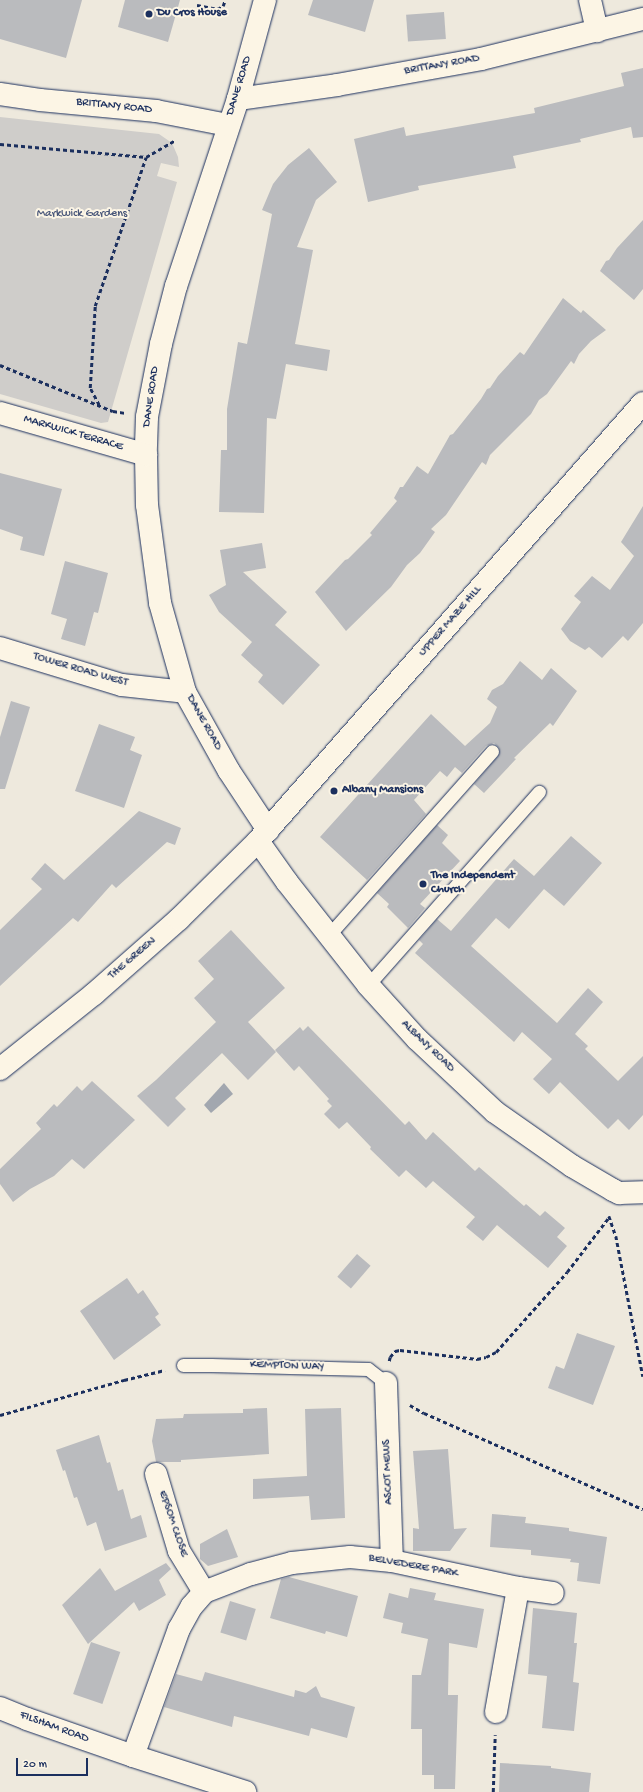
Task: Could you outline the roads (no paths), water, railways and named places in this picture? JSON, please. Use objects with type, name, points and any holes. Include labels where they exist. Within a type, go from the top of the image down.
[{"type":"street","name":"DANE ROAD","points":[[263,835],[186,692],[160,603],[147,505],[146,455],[147,417],[160,344],[176,286],[200,217],[228,125],[238,99],[265,0]]},
{"type":"street","points":[[590,0],[597,31]]},
{"type":"street","name":"BRITTANY ROAD","points":[[238,99],[337,85],[481,59],[643,19]]},
{"type":"street","name":"BRITTANY ROAD","points":[[0,94],[40,100],[156,111],[228,125]]},
{"type":"street","name":"UPPER MAZE HILL","points":[[263,835],[643,403]]},
{"type":"street","name":"MARKWICK TERRACE","points":[[0,413],[146,455]]},
{"type":"street","name":"TOWER ROAD WEST","points":[[0,648],[122,685],[186,692]]},
{"type":"street","name":"ALBANY ROAD","points":[[263,835],[328,936],[368,985],[417,1039],[495,1112],[572,1166],[619,1193],[643,1192]]},
{"type":"street","name":"THE GREEN","points":[[0,1069],[94,994],[179,919],[263,835]]},
{"type":"street","name":"ASCOT MEWS","points":[[387,1386],[392,1561]]},
{"type":"street","name":"EPSOM CLOSE","points":[[156,1474],[179,1551],[192,1575],[204,1592]]},
{"type":"street","name":"BELVEDERE PARK","points":[[134,1756],[179,1629],[192,1606],[204,1592],[251,1574],[292,1563],[350,1557],[392,1561],[518,1588],[553,1593]]},
{"type":"street","points":[[496,1712],[518,1588]]},
{"type":"street","name":"FILSHAM ROAD","points":[[0,1708],[27,1719],[134,1756],[245,1792]]},
{"type":"lane","points":[[328,936],[492,752]]},
{"type":"lane","points":[[368,985],[538,792]]},
{"type":"lane","name":"KEMPTON WAY","points":[[183,1366],[212,1365],[368,1369],[387,1386]]},
{"type":"place","name":"Du Cros House","points":[[149,14]]},
{"type":"place","name":"Albany Mansions","points":[[334,791]]},
{"type":"place","name":"The Independent Church","points":[[423,884]]},
{"type":"park label","name":"Markwick Gardens","points":[[82,215]]}]
